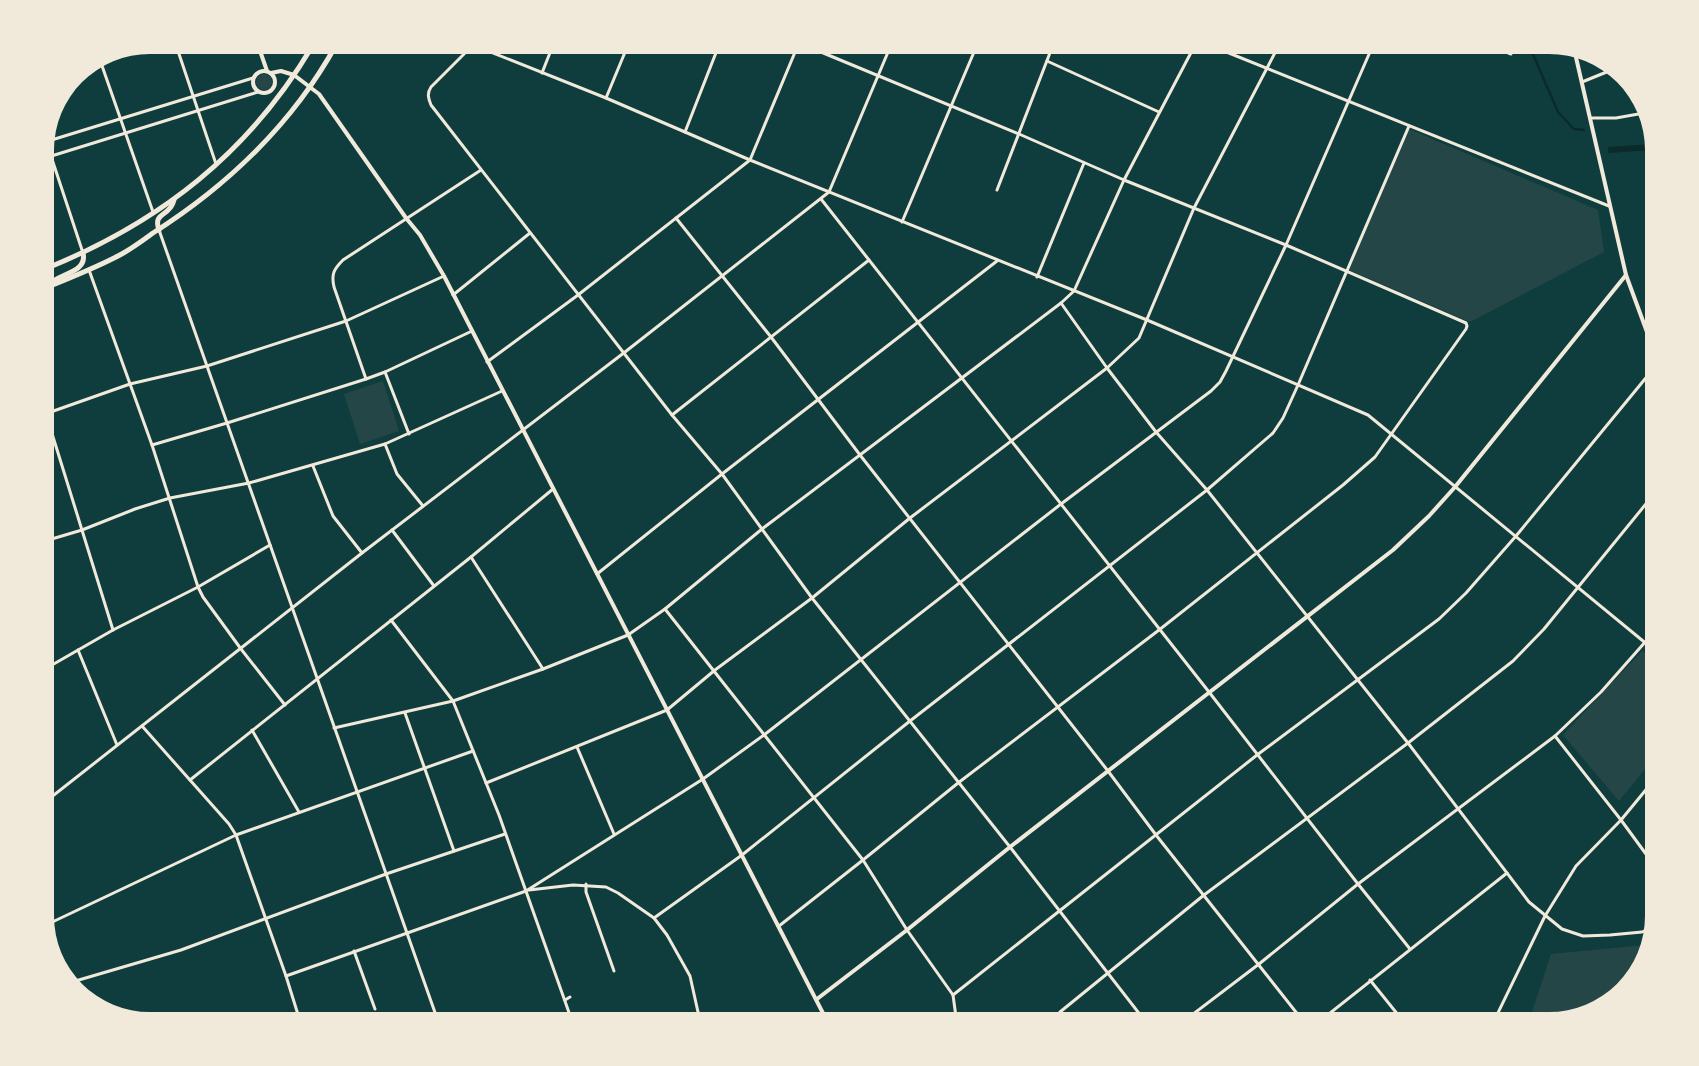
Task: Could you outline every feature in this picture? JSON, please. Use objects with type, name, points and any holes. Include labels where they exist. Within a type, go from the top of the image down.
[{"type":"highway","points":[[54,265],[83,254],[121,234],[174,200],[217,164],[241,140],[279,96],[307,54]]},
{"type":"highway","points":[[54,284],[120,255],[190,209],[240,165],[288,116],[330,54]]},
{"type":"highway","points":[[159,230],[157,224],[159,217],[170,209],[174,200]]},
{"type":"highway","points":[[54,279],[80,266],[84,260],[83,254]]},
{"type":"street","points":[[179,54],[217,164]]},
{"type":"street","points":[[54,156],[258,92],[266,94],[272,90],[276,83],[262,54]]},
{"type":"street","points":[[464,54],[428,91],[431,105],[578,295],[625,352],[672,416],[722,474],[812,598],[1139,1012]]},
{"type":"street","points":[[496,54],[606,98],[750,160],[1147,320],[1368,415],[1645,642]]},
{"type":"street","points":[[542,72],[549,54]]},
{"type":"street","points":[[606,98],[624,54]]},
{"type":"street","points":[[686,132],[716,54]]},
{"type":"street","points":[[488,362],[578,295],[750,160],[794,54]]},
{"type":"street","points":[[779,926],[958,783],[1160,630],[1343,485],[1375,457],[1468,326],[1466,323],[1286,245],[1124,180],[1019,134],[825,54]]},
{"type":"street","points":[[54,795],[362,553],[625,352],[829,192],[887,54]]},
{"type":"street","points":[[902,222],[973,54]]},
{"type":"street","points":[[997,190],[1050,54]]},
{"type":"street","points":[[334,728],[453,701],[544,669],[628,635],[665,609],[762,528],[1061,303],[1074,291],[1124,180],[1190,54]]},
{"type":"street","points":[[1232,54],[1609,206]]},
{"type":"street","points":[[486,783],[667,710],[715,670],[812,598],[910,518],[1107,368],[1139,338],[1194,208],[1274,54]]},
{"type":"street","points":[[526,891],[703,779],[861,660],[1061,504],[1211,392],[1220,382],[1286,245],[1369,54]]},
{"type":"street","points":[[1576,58],[1626,275],[1645,327]]},
{"type":"street","points":[[1047,61],[1159,112]]},
{"type":"street","points":[[102,67],[124,134],[154,214]]},
{"type":"street","points":[[55,139],[253,78],[257,73],[281,71],[294,76],[319,94],[420,235],[444,276],[824,1012]]},
{"type":"street","points":[[1582,82],[1606,72]]},
{"type":"street","points":[[253,78],[253,86],[258,92]]},
{"type":"street","points":[[272,90],[279,96]]},
{"type":"street","points":[[1591,120],[1638,114]]},
{"type":"street","points":[[654,918],[742,854],[1207,490],[1273,434],[1283,418],[1298,385],[1409,126]]},
{"type":"street","points":[[1037,277],[1084,162]]},
{"type":"street","points":[[54,169],[83,254]]},
{"type":"street","points":[[366,379],[334,287],[333,272],[343,260],[481,170]]},
{"type":"street","points":[[821,199],[1410,949]]},
{"type":"street","points":[[676,218],[771,337],[860,455],[1296,1012]]},
{"type":"street","points":[[159,230],[435,1012]]},
{"type":"street","points":[[453,295],[530,233]]},
{"type":"street","points":[[672,416],[869,260]]},
{"type":"street","points":[[597,574],[722,474],[998,261]]},
{"type":"street","points":[[89,270],[152,445],[198,587],[203,597],[241,649],[285,705]]},
{"type":"street","points":[[817,999],[1209,692],[1308,618],[1394,550],[1455,487],[1626,275]]},
{"type":"street","points":[[54,410],[130,384],[207,366],[346,321],[444,276]]},
{"type":"street","points":[[1061,303],[1107,368],[1156,432],[1207,490],[1408,743],[1529,902],[1562,929],[1583,936],[1644,931]]},
{"type":"street","points":[[152,445],[366,379],[472,331]]},
{"type":"street","points":[[385,372],[409,434]]},
{"type":"street","points":[[953,996],[1257,755],[1439,619],[1466,593],[1516,536],[1645,379]]},
{"type":"street","points":[[54,538],[170,498],[248,483],[385,444],[502,391]]},
{"type":"street","points":[[54,439],[113,630]]},
{"type":"street","points":[[385,444],[397,474],[423,506]]},
{"type":"street","points":[[313,466],[333,516],[362,553]]},
{"type":"street","points":[[190,780],[471,557],[553,489]]},
{"type":"street","points":[[1060,1012],[1204,895],[1308,819],[1513,661],[1544,629],[1645,505]]},
{"type":"street","points":[[392,530],[434,586]]},
{"type":"street","points":[[54,664],[113,630],[198,587],[270,545]]},
{"type":"street","points":[[471,557],[544,669]]},
{"type":"street","points":[[665,609],[864,860],[907,930],[953,996],[956,1012]]},
{"type":"street","points":[[391,620],[453,701],[486,783],[569,1012]]},
{"type":"street","points":[[1196,1012],[1358,884],[1555,736],[1601,692],[1645,644]]},
{"type":"street","points":[[78,650],[117,745]]},
{"type":"street","points":[[405,713],[454,851]]},
{"type":"street","points":[[142,726],[229,824],[236,835],[297,1012]]},
{"type":"street","points":[[252,730],[299,812]]},
{"type":"street","points":[[1555,736],[1645,853]]},
{"type":"street","points":[[577,747],[614,834]]},
{"type":"street","points":[[54,921],[236,835],[473,751]]},
{"type":"street","points":[[1498,1012],[1545,916],[1576,866],[1621,820],[1645,791]]},
{"type":"street","points":[[79,980],[181,950],[386,874],[505,834]]},
{"type":"street","points":[[1331,1012],[1507,873]]},
{"type":"street","points":[[586,884],[586,892],[614,971]]},
{"type":"street","points":[[286,976],[526,891],[586,884],[606,887],[654,918],[668,935],[690,976],[698,1012]]},
{"type":"street","points":[[354,951],[375,1009]]},
{"type":"street","points":[[1370,980],[1396,1012]]},
{"type":"street","points":[[565,1000],[570,998]]},
{"type":"shaded area","points":[[261,74],[267,74],[272,79],[270,88],[261,90],[256,85],[256,79]]},
{"type":"shaded area","points":[[1409,129],[1598,210],[1604,252],[1470,322],[1349,270]]},
{"type":"shaded area","points":[[1645,144],[1645,151],[1608,153],[1608,147]]},
{"type":"shaded area","points":[[383,381],[399,431],[360,444],[344,394]]},
{"type":"shaded area","points":[[1642,651],[1645,653],[1645,769],[1619,801],[1563,735]]},
{"type":"shaded area","points":[[1641,945],[1625,975],[1608,992],[1597,999],[1574,1009],[1532,1012],[1551,954]]},
{"type":"waterway","points":[[1533,54],[1558,112],[1574,129],[1584,130]]}]
